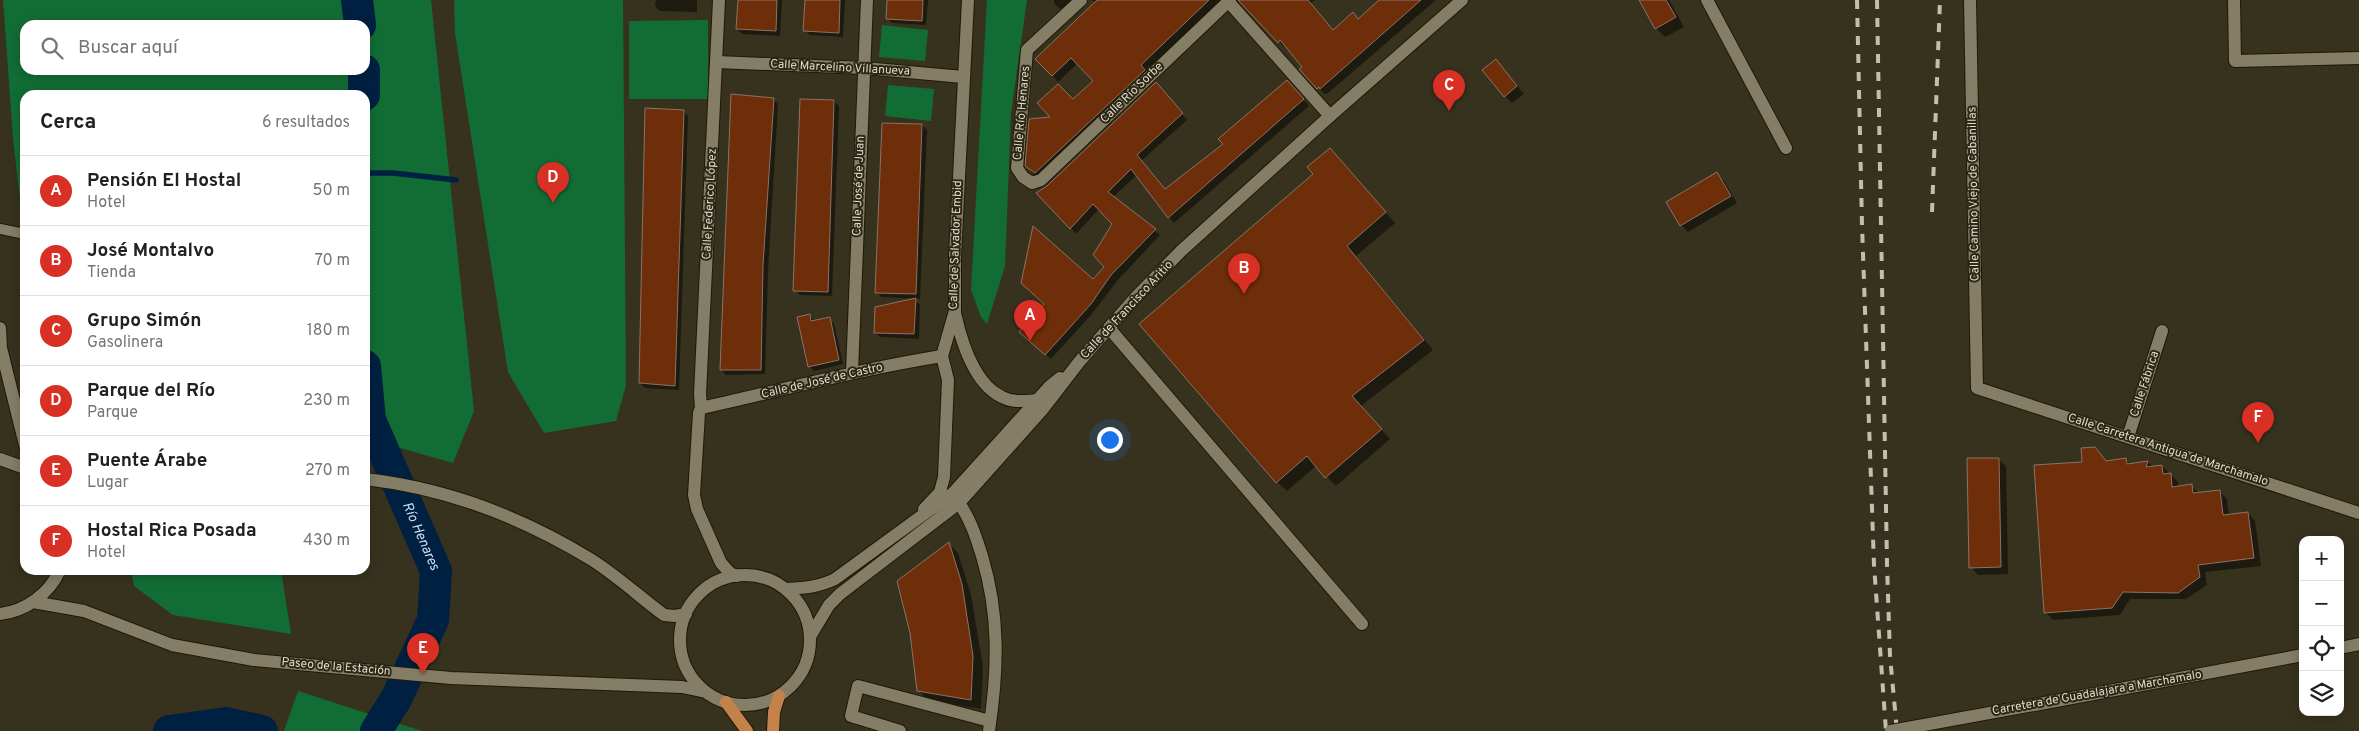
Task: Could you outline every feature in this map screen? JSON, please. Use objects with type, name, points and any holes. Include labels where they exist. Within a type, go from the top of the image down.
[{"type":"main road","points":[[773,731],[774,712],[779,696]]},
{"type":"main road","points":[[726,702],[747,731]]},
{"type":"street","name":"Calle Federico López","points":[[720,0],[700,394],[701,408],[699,413],[694,495],[697,509],[720,563],[730,573],[737,576]]},
{"type":"street","name":"Calle José de Juan","points":[[852,372],[867,0]]},
{"type":"street","name":"Calle de Salvador Embid","points":[[902,532],[909,522],[935,499],[942,487],[948,380],[942,356],[955,311],[955,256],[968,0]]},
{"type":"street","name":"Calle Río Henares","points":[[1032,183],[1022,177],[1017,168],[1028,50],[1081,0]]},
{"type":"street","name":"Calle de Francisco Aritio","points":[[811,636],[829,605],[840,594],[959,503],[1042,410],[1079,362],[1181,251],[1462,0]]},
{"type":"street","points":[[1707,0],[1786,148]]},
{"type":"street","name":"Calle Camino Viejo de Cabanillas","points":[[1970,0],[1977,388]]},
{"type":"street","points":[[2234,0],[2235,61],[2359,58]]},
{"type":"street","name":"Calle Río Sorbe","points":[[1032,183],[1041,180],[1229,1]]},
{"type":"street","points":[[1229,1],[1330,116]]},
{"type":"street","name":"Calle Marcelino Villanueva","points":[[716,62],[864,68],[963,77]]},
{"type":"street","points":[[955,311],[962,342],[971,363],[996,394],[1009,400],[1024,402],[1037,400]]},
{"type":"street","points":[[0,328],[1,352],[20,426]]},
{"type":"street","points":[[1109,328],[1362,624]]},
{"type":"street","name":"Calle Fábrica","points":[[2128,437],[2162,331]]},
{"type":"street","name":"Calle de José de Castro","points":[[701,408],[819,382],[852,372],[942,356]]},
{"type":"street","points":[[787,589],[822,585],[835,579],[902,532],[952,493],[1037,400],[1079,362]]},
{"type":"street","name":"Calle Carretera Antigua de Marchamalo","points":[[1977,388],[2359,513]]},
{"type":"street","points":[[0,459],[20,466]]},
{"type":"street","points":[[370,480],[422,488],[472,502],[537,529],[593,561],[664,615],[686,614]]},
{"type":"street","points":[[900,731],[851,716],[858,686],[989,726],[996,685],[997,650],[991,585],[975,530],[959,503]]},
{"type":"street","points":[[745,574],[767,578],[787,589],[801,606],[808,620],[811,636],[804,670],[790,687],[779,696],[753,705],[732,704],[712,697],[696,684],[685,666],[680,645],[686,614],[690,605],[704,589],[723,578],[745,574]]},
{"type":"street","points":[[0,626],[4,614],[33,602],[46,591],[57,575]]},
{"type":"street","name":"Paseo de la Estación","points":[[33,602],[84,611],[147,636],[192,650],[254,660],[451,678],[682,687],[706,692]]},
{"type":"street","points":[[2344,647],[2359,644]]},
{"type":"street","name":"Carretera de Guadalajara a Marchamalo","points":[[1891,731],[2299,656]]},
{"type":"lane","points":[[0,229],[20,233]]},
{"type":"green space","points":[[3,0],[431,0],[474,411],[453,463],[370,439],[370,90],[20,90],[20,200],[13,138]]},
{"type":"green space","points":[[454,0],[623,0],[626,385],[616,421],[544,433],[508,372],[455,33]]},
{"type":"green space","points":[[987,0],[1027,0],[1011,113],[1005,266],[987,324],[981,317],[971,290]]},
{"type":"green space","points":[[708,20],[708,99],[629,99],[629,21]]},
{"type":"green space","points":[[882,25],[928,30],[925,61],[879,57]]},
{"type":"green space","points":[[888,85],[934,89],[931,121],[885,116]]},
{"type":"green space","points":[[132,575],[282,575],[291,634],[173,615],[134,586]]},
{"type":"green space","points":[[298,691],[422,731],[284,731]]},
{"type":"building","points":[[738,0],[777,0],[776,31],[736,29]]},
{"type":"building","points":[[805,0],[840,0],[839,33],[803,31]]},
{"type":"building","points":[[887,0],[923,0],[922,21],[886,19]]},
{"type":"building","points":[[1097,0],[1209,0],[1141,65],[1145,70],[1035,173],[1025,166],[1029,119],[1050,117],[1037,103],[1058,84],[1073,99],[1093,81],[1071,58],[1052,76],[1035,59]]},
{"type":"building","points":[[1238,0],[1308,0],[1333,30],[1353,12],[1358,19],[1379,0],[1421,0],[1320,89],[1319,87],[1317,89],[1299,69],[1302,67],[1280,40],[1278,43]]},
{"type":"building","points":[[1639,0],[1666,0],[1676,17],[1655,29]]},
{"type":"building","points":[[1496,59],[1517,86],[1504,97],[1482,70]]},
{"type":"building","points":[[1287,80],[1304,99],[1168,218],[1131,169],[1108,192],[1156,229],[1111,275],[1091,304],[1045,355],[1019,332],[1044,304],[1021,283],[1033,226],[1093,279],[1104,267],[1093,255],[1112,224],[1093,204],[1070,229],[1036,193],[1047,186],[1156,82],[1183,113],[1137,155],[1165,189],[1223,144],[1218,139]]},
{"type":"building","points":[[731,94],[774,98],[763,265],[761,370],[720,370]]},
{"type":"building","points":[[800,99],[834,100],[828,292],[793,291]]},
{"type":"building","points":[[645,108],[684,110],[675,386],[639,383]]},
{"type":"building","points":[[882,123],[922,124],[916,294],[875,293]]},
{"type":"building","points":[[1330,148],[1386,212],[1347,246],[1424,340],[1352,396],[1382,429],[1325,478],[1307,456],[1276,483],[1139,324],[1313,174],[1307,167]]},
{"type":"building","points":[[1717,172],[1731,196],[1680,226],[1666,202]]},
{"type":"building","points":[[916,298],[914,334],[874,333],[875,307]]},
{"type":"building","points":[[810,314],[811,321],[830,317],[839,360],[808,367],[797,317]]},
{"type":"building","points":[[2095,447],[2106,461],[2126,458],[2127,464],[2148,461],[2146,467],[2162,465],[2163,474],[2171,473],[2172,487],[2192,484],[2193,493],[2220,490],[2223,515],[2248,512],[2254,558],[2198,565],[2200,577],[2178,593],[2123,592],[2112,608],[2044,613],[2034,465],[2082,462],[2081,448]]},
{"type":"building","points":[[1967,458],[1999,458],[2001,567],[1969,568]]},
{"type":"building","points":[[949,542],[962,584],[973,656],[971,700],[917,691],[910,633],[897,581]]},
{"type":"waterway","name":"Río Henares","points":[[357,0],[359,20]]},
{"type":"waterway","name":"Río Henares","points":[[364,75],[364,90]]},
{"type":"waterway","points":[[370,173],[393,173],[456,180]]},
{"type":"waterway","name":"Río Henares","points":[[370,420],[436,571],[433,620],[396,699],[376,731]]},
{"type":"waterway","points":[[169,731],[226,723],[262,731]]},
{"type":"railway","points":[[1857,0],[1862,225],[1874,565],[1886,731]]},
{"type":"railway","points":[[1877,0],[1887,564],[1890,656],[1897,731]]},
{"type":"railway","points":[[1932,212],[1940,0]]},
{"type":"place","name":"Grupo Simón","points":[[1449,111]]},
{"type":"place","name":"Parque del Río","points":[[553,203]]},
{"type":"place","name":"José Montalvo","points":[[1244,294]]},
{"type":"place","name":"Pensión El Hostal","points":[[1030,341]]},
{"type":"place","name":"Hostal Rica Posada","points":[[2258,443]]},
{"type":"place","name":"Puente Árabe","points":[[423,674]]}]
